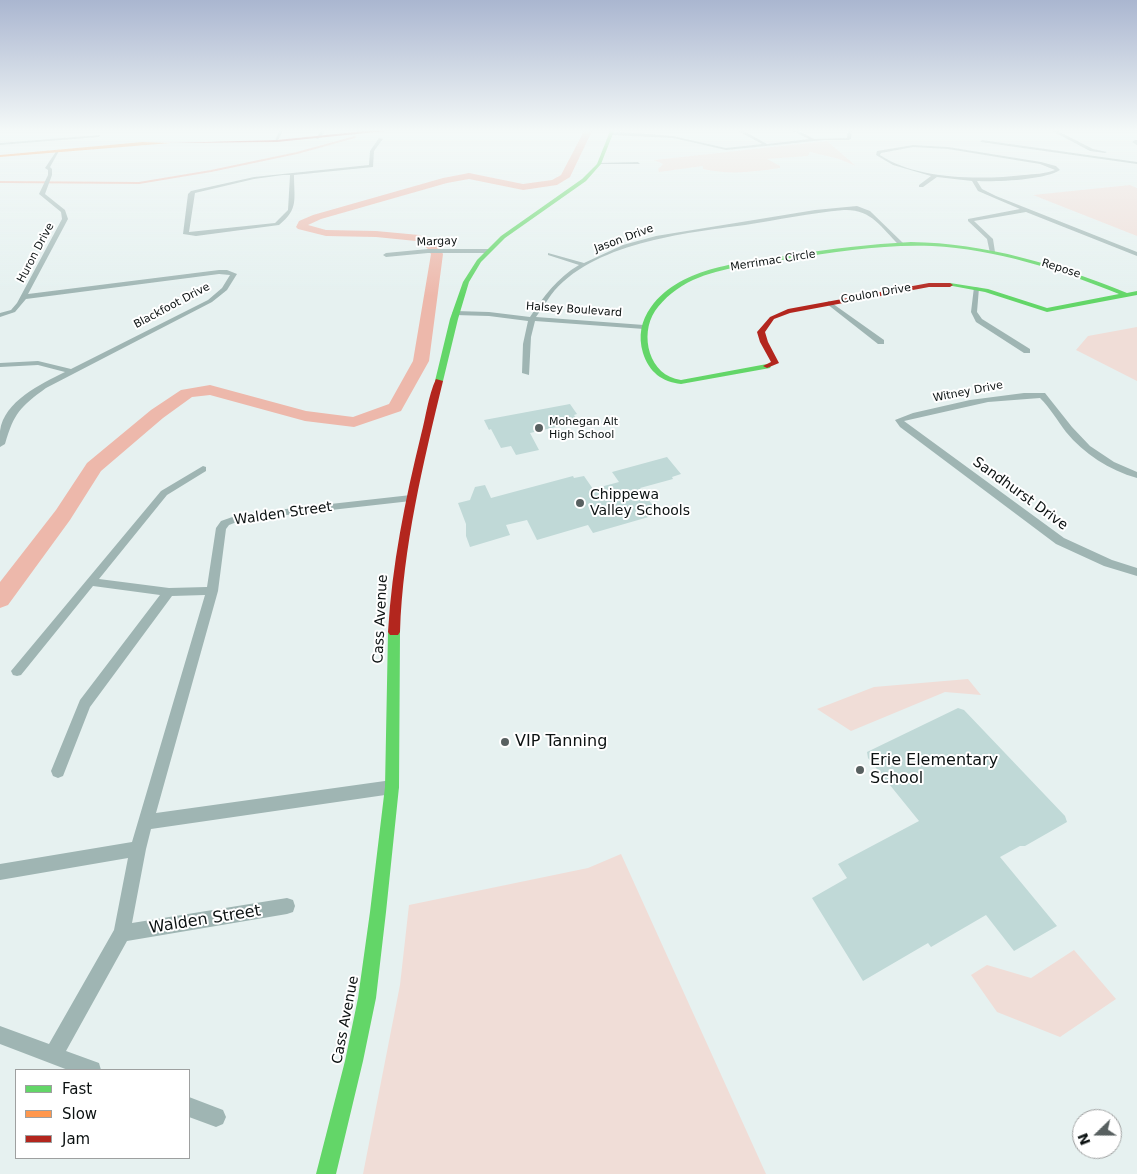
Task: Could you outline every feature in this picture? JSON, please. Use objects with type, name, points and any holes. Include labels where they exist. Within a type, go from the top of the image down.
[{"type":"street","name":"Huron Drive","points":[[0,315],[16,309],[24,297],[66,216],[61,209],[45,199],[42,192],[45,186]]},
{"type":"street","points":[[222,186],[191,194],[186,234],[275,225],[286,217],[290,210],[291,186]]},
{"type":"street","name":"Cass Avenue","points":[[326,1174],[354,1061],[367,998],[377,922],[392,787],[394,628],[400,557],[411,498],[454,316],[470,274],[488,251],[512,230],[576,186]]},
{"type":"street","points":[[977,186],[980,190],[992,196],[1137,254]]},
{"type":"street","name":"Jason Drive","points":[[526,372],[526,340],[533,318],[549,292],[584,265],[617,250],[664,235],[848,208],[861,208],[868,212],[901,244]]},
{"type":"street","points":[[992,252],[990,239],[970,220],[1028,210]]},
{"type":"street","name":"Merrimac Circle","points":[[644,327],[654,305],[666,294],[684,283],[712,272],[859,247],[901,244],[950,246],[992,252]]},
{"type":"street","name":"Margay","points":[[386,255],[428,251],[488,251]]},
{"type":"street","name":"Repose","points":[[992,252],[1057,268],[1132,294]]},
{"type":"street","points":[[550,254],[584,265]]},
{"type":"street","name":"Blackfoot Drive","points":[[0,444],[7,422],[22,401],[43,386],[71,371],[210,301],[225,289],[234,274],[219,272],[24,297]]},
{"type":"street","name":"Coulon Drive","points":[[644,327],[644,343],[653,368],[661,378],[670,383],[691,381],[775,363],[775,359],[765,348],[761,339],[762,332],[768,321],[788,311],[829,302],[929,285],[946,284],[976,288],[1004,295],[1036,308],[1047,310],[1132,294]]},
{"type":"street","points":[[976,288],[974,312],[979,320],[1027,351]]},
{"type":"street","points":[[829,302],[881,342]]},
{"type":"street","name":"Halsey Boulevard","points":[[454,316],[488,320],[502,317],[533,318],[644,327]]},
{"type":"street","points":[[0,365],[38,364],[71,371]]},
{"type":"street","name":"Witney Drive","points":[[899,420],[937,409],[1017,394],[1042,395],[1054,406],[1072,434],[1086,448],[1100,458],[1137,475]]},
{"type":"street","name":"Sandhurst Drive","points":[[899,420],[903,425],[1060,541],[1108,563],[1137,572]]},
{"type":"street","points":[[17,671],[164,493],[203,470]]},
{"type":"street","name":"Walden Street","points":[[53,1055],[122,933],[138,849],[212,591],[221,528],[232,519],[411,498]]},
{"type":"street","points":[[91,582],[169,592],[212,591]]},
{"type":"street","points":[[58,771],[84,704],[169,592]]},
{"type":"street","points":[[146,822],[392,787]]},
{"type":"street","points":[[0,872],[138,849]]},
{"type":"street","name":"Walden Street","points":[[122,933],[287,906]]},
{"type":"street","points":[[0,1036],[89,1069]]},
{"type":"street","points":[[190,1107],[216,1117]]},
{"type":"shaded area","points":[[1132,186],[1137,188],[1137,236],[1033,195]]},
{"type":"shaded area","points":[[1137,327],[1137,381],[1076,350],[1088,336]]},
{"type":"shaded area","points":[[968,679],[981,695],[945,692],[851,731],[817,709],[874,687]]},
{"type":"shaded area","points":[[621,854],[766,1174],[363,1174],[400,985],[409,905],[588,868]]},
{"type":"shaded area","points":[[1074,950],[1116,999],[1060,1037],[997,1012],[971,975],[987,965],[1031,978]]},
{"type":"building","name":"Mohegan Alt High School","points":[[570,404],[577,414],[574,415],[577,420],[568,422],[569,424],[530,433],[539,450],[516,455],[511,446],[501,448],[484,420]]},
{"type":"building","name":"Chippewa Valley Schools","points":[[667,457],[681,474],[672,477],[673,479],[640,488],[659,514],[593,533],[588,525],[537,540],[527,520],[506,525],[510,535],[470,547],[466,536],[466,524],[458,503],[470,500],[475,487],[485,485],[491,498],[573,476],[574,478],[584,476],[593,489],[619,482],[612,472]]},
{"type":"building","name":"Erie Elementary School","points":[[958,708],[964,710],[1065,816],[1067,822],[1025,846],[1020,846],[1000,857],[1057,926],[1014,951],[986,915],[931,947],[928,943],[863,981],[812,898],[847,878],[838,864],[919,821],[868,758],[867,752]]},
{"type":"waterway","points":[[0,599],[63,515],[94,467],[157,414],[187,393],[210,390],[305,416],[354,422],[395,407],[421,361],[437,254],[432,246],[419,238],[376,234],[326,233],[302,227],[303,223],[317,217],[426,186]]},
{"type":"waterway","points":[[517,186],[532,186]]},
{"type":"traffic: fast","points":[[439,381],[454,319],[466,282],[479,261],[503,237],[576,186]]},
{"type":"traffic: fast","points":[[767,366],[681,382],[666,379],[655,370],[648,357],[644,342],[646,321],[664,296],[681,284],[701,275],[745,264],[845,249],[889,245],[933,244],[977,249],[1064,271],[1126,295]]},
{"type":"traffic: fast","points":[[950,285],[986,290],[1047,310],[1137,293]]},
{"type":"traffic: fast","points":[[326,1174],[354,1061],[367,998],[378,912],[392,787],[394,632]]},
{"type":"traffic: jam","points":[[767,366],[775,363],[762,338],[761,332],[772,318],[788,311],[929,285],[950,285]]},
{"type":"traffic: jam","points":[[394,632],[395,600],[403,537],[439,381]]},
{"type":"place","name":"Mohegan Alt High School","points":[[539,428]]},
{"type":"place","name":"Chippewa Valley Schools","points":[[580,503]]},
{"type":"place","name":"VIP Tanning","points":[[505,742]]},
{"type":"place","name":"Erie Elementary School","points":[[860,770]]}]
